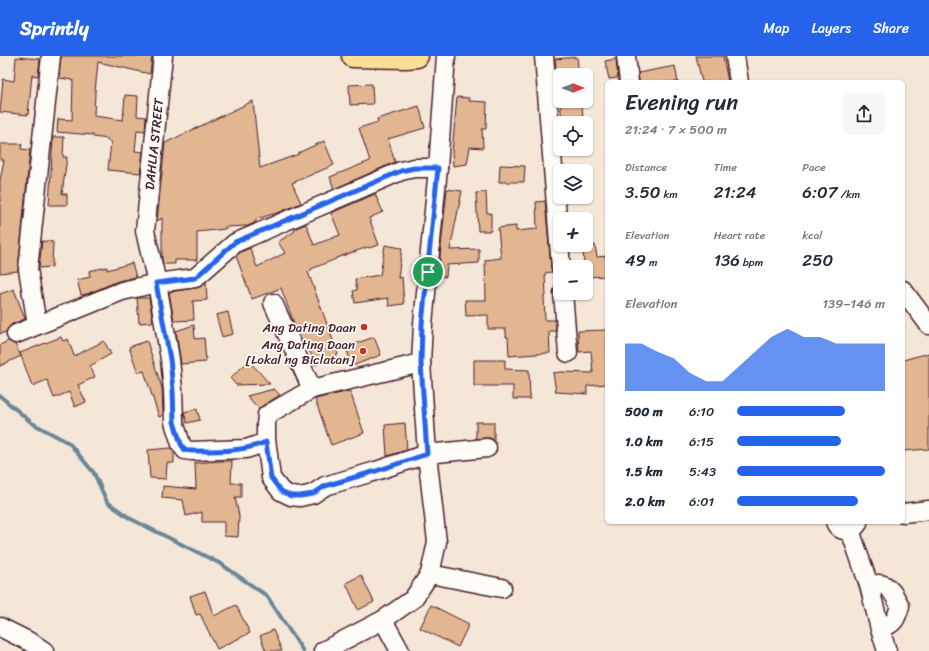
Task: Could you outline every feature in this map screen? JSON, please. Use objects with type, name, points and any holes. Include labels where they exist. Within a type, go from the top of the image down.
[{"type":"main road","points":[[361,56],[417,56]]},
{"type":"street","points":[[37,325],[28,270],[51,56]]},
{"type":"street","name":"DAHLIA STREET","points":[[163,56],[145,231],[156,283],[170,367],[173,390],[174,422],[181,444],[185,450],[236,450],[246,449],[266,442]]},
{"type":"street","points":[[325,650],[383,620],[413,599],[430,574],[437,542],[427,454],[421,363],[422,324],[438,168],[446,56]]},
{"type":"street","points":[[544,56],[560,260]]},
{"type":"street","points":[[626,56],[630,80]]},
{"type":"street","points":[[735,56],[739,80]]},
{"type":"street","points":[[16,334],[122,291],[156,283],[195,278],[235,242],[401,171],[414,168],[438,168]]},
{"type":"street","points":[[905,293],[929,325]]},
{"type":"street","points":[[564,300],[568,353]]},
{"type":"street","points":[[273,304],[312,389]]},
{"type":"street","points":[[421,363],[312,389],[267,415],[266,442],[271,478],[281,491],[291,496],[313,494],[325,486],[427,454],[487,448]]},
{"type":"street","points":[[905,513],[929,510]]},
{"type":"street","points":[[835,524],[845,530],[855,526],[880,629],[887,651]]},
{"type":"street","points":[[430,574],[502,588]]},
{"type":"street","points":[[869,585],[880,584],[888,588],[895,596],[900,606],[896,619],[880,629]]},
{"type":"street","points":[[383,620],[400,651]]},
{"type":"street","points":[[0,627],[32,643],[44,651]]},
{"type":"building","points":[[61,56],[152,56],[150,74],[98,62],[94,116],[123,120],[125,95],[138,96],[137,116],[146,117],[145,131],[137,130],[135,151],[143,152],[140,173],[108,170],[111,142],[107,141],[108,139],[93,137],[93,135],[57,132],[58,119],[72,120],[73,80],[59,78]]},
{"type":"building","points":[[696,56],[723,56],[728,80],[702,80]]},
{"type":"building","points":[[16,57],[40,59],[38,76],[32,75],[28,115],[0,112],[3,79],[14,81]]},
{"type":"building","points":[[577,57],[578,68],[556,68],[555,59]]},
{"type":"building","points":[[616,59],[618,78],[609,79],[605,61]]},
{"type":"building","points":[[675,66],[678,80],[639,80],[638,73]]},
{"type":"building","points":[[372,84],[373,104],[350,105],[349,85]]},
{"type":"building","points":[[457,97],[469,98],[469,101],[487,102],[486,129],[482,129],[483,148],[470,147],[467,164],[453,166],[452,152]]},
{"type":"building","points":[[253,101],[260,168],[299,154],[298,153],[324,141],[334,165],[292,183],[301,203],[280,212],[256,219],[256,222],[248,226],[225,227],[225,229],[197,232],[197,260],[175,260],[175,264],[163,264],[162,218],[157,221],[165,143]]},
{"type":"building","points":[[419,106],[425,128],[388,139],[395,162],[334,189],[330,177],[370,161],[359,128],[378,122],[377,119]]},
{"type":"building","points":[[561,108],[582,108],[583,116],[561,116]]},
{"type":"building","points":[[53,137],[64,137],[63,157],[67,157],[62,194],[67,194],[67,205],[49,205]]},
{"type":"building","points":[[0,144],[22,144],[21,149],[30,150],[18,271],[0,273],[0,180],[4,160],[0,160]]},
{"type":"building","points":[[500,165],[525,166],[524,182],[499,182]]},
{"type":"building","points":[[447,189],[462,191],[450,250],[479,249],[479,263],[447,265],[446,277],[438,276]]},
{"type":"building","points":[[486,192],[487,213],[491,213],[491,231],[478,231],[476,193]]},
{"type":"building","points":[[375,194],[383,212],[369,218],[379,245],[368,247],[336,258],[311,269],[311,271],[308,272],[338,354],[316,365],[306,343],[303,344],[281,288],[252,299],[236,256],[250,248],[257,267],[285,253],[278,242],[295,231],[294,229],[306,224],[314,245],[340,235],[331,213]]},
{"type":"building","points":[[545,201],[552,272],[545,273],[545,320],[555,320],[556,331],[549,331],[550,353],[509,356],[506,329],[488,329],[488,315],[466,316],[465,300],[486,300],[485,260],[501,258],[498,228],[516,226],[516,231],[537,229],[536,202]]},
{"type":"building","points":[[42,241],[53,242],[52,267],[39,268]]},
{"type":"building","points":[[385,245],[402,248],[398,278],[402,277],[404,304],[389,306],[388,298],[355,303],[353,291],[357,290],[355,279],[380,275]]},
{"type":"building","points":[[593,245],[595,245],[597,257],[605,256],[605,276],[593,277],[593,260],[584,260],[583,252],[593,252]]},
{"type":"building","points":[[132,263],[136,277],[118,281],[81,295],[77,280],[90,277],[89,271],[107,267],[107,270]]},
{"type":"building","points":[[206,282],[207,300],[193,301],[194,320],[174,321],[169,292],[196,288],[202,286]]},
{"type":"building","points":[[14,289],[25,319],[12,324],[6,332],[0,334],[0,294]]},
{"type":"building","points":[[137,298],[149,298],[153,322],[139,323]]},
{"type":"building","points":[[228,312],[233,334],[222,337],[216,315]]},
{"type":"building","points":[[194,325],[195,339],[204,338],[206,362],[181,364],[176,331]]},
{"type":"building","points":[[605,330],[605,384],[587,386],[587,394],[556,392],[553,373],[593,373],[591,351],[579,352],[578,331]]},
{"type":"building","points":[[61,337],[63,341],[68,339],[74,356],[104,341],[111,354],[90,366],[95,377],[78,385],[86,402],[75,407],[69,392],[54,398],[47,380],[32,386],[20,353]]},
{"type":"building","name":"Ang Dating Daan [Lokal ng Biclatan]","points":[[374,337],[381,355],[352,366],[346,347]]},
{"type":"building","points":[[8,341],[15,344],[21,356],[0,366],[0,345]]},
{"type":"building","points":[[147,341],[162,388],[163,415],[159,417],[144,371],[138,373],[129,347]]},
{"type":"building","points":[[929,353],[929,449],[905,451],[905,359]]},
{"type":"building","points":[[474,360],[505,360],[505,369],[529,370],[530,399],[513,399],[513,386],[474,386]]},
{"type":"building","points":[[249,361],[270,384],[236,385],[230,378]]},
{"type":"building","points":[[274,389],[280,395],[259,409],[247,396]]},
{"type":"building","points":[[350,391],[364,433],[331,445],[315,399]]},
{"type":"building","points":[[197,409],[200,420],[187,423],[184,412]]},
{"type":"building","points":[[476,422],[494,422],[494,441],[491,438],[476,439]]},
{"type":"building","points":[[405,423],[407,450],[387,456],[385,425]]},
{"type":"building","points":[[171,448],[174,452],[174,463],[167,463],[166,479],[150,478],[148,450]]},
{"type":"building","points":[[232,461],[231,483],[241,483],[241,497],[235,497],[239,516],[238,537],[224,536],[224,522],[202,522],[202,512],[186,516],[183,500],[162,498],[163,486],[196,489],[195,463]]},
{"type":"building","points":[[361,575],[374,602],[358,610],[346,583]]},
{"type":"building","points":[[205,591],[214,616],[236,605],[250,633],[217,649],[200,614],[196,615],[190,596]]},
{"type":"building","points":[[431,605],[469,624],[458,647],[420,628]]},
{"type":"building","points":[[273,630],[282,651],[266,651],[260,636]]},
{"type":"waterway","points":[[0,396],[32,423],[69,443],[94,473],[107,502],[131,519],[221,564],[267,596],[303,651]]},
{"type":"place","name":"Ang Dating Daan","points":[[364,327]]},
{"type":"place","name":"Ang Dating Daan [Lokal ng Biclatan]","points":[[363,351]]},
{"type":"route","points":[[414,168],[438,168],[428,272],[422,324],[421,363],[427,454],[325,486],[313,494],[291,496],[281,491],[271,478],[266,442],[246,449],[236,450],[185,450],[181,444],[174,422],[170,359],[156,283],[195,278],[235,242],[401,171],[414,168]]}]
